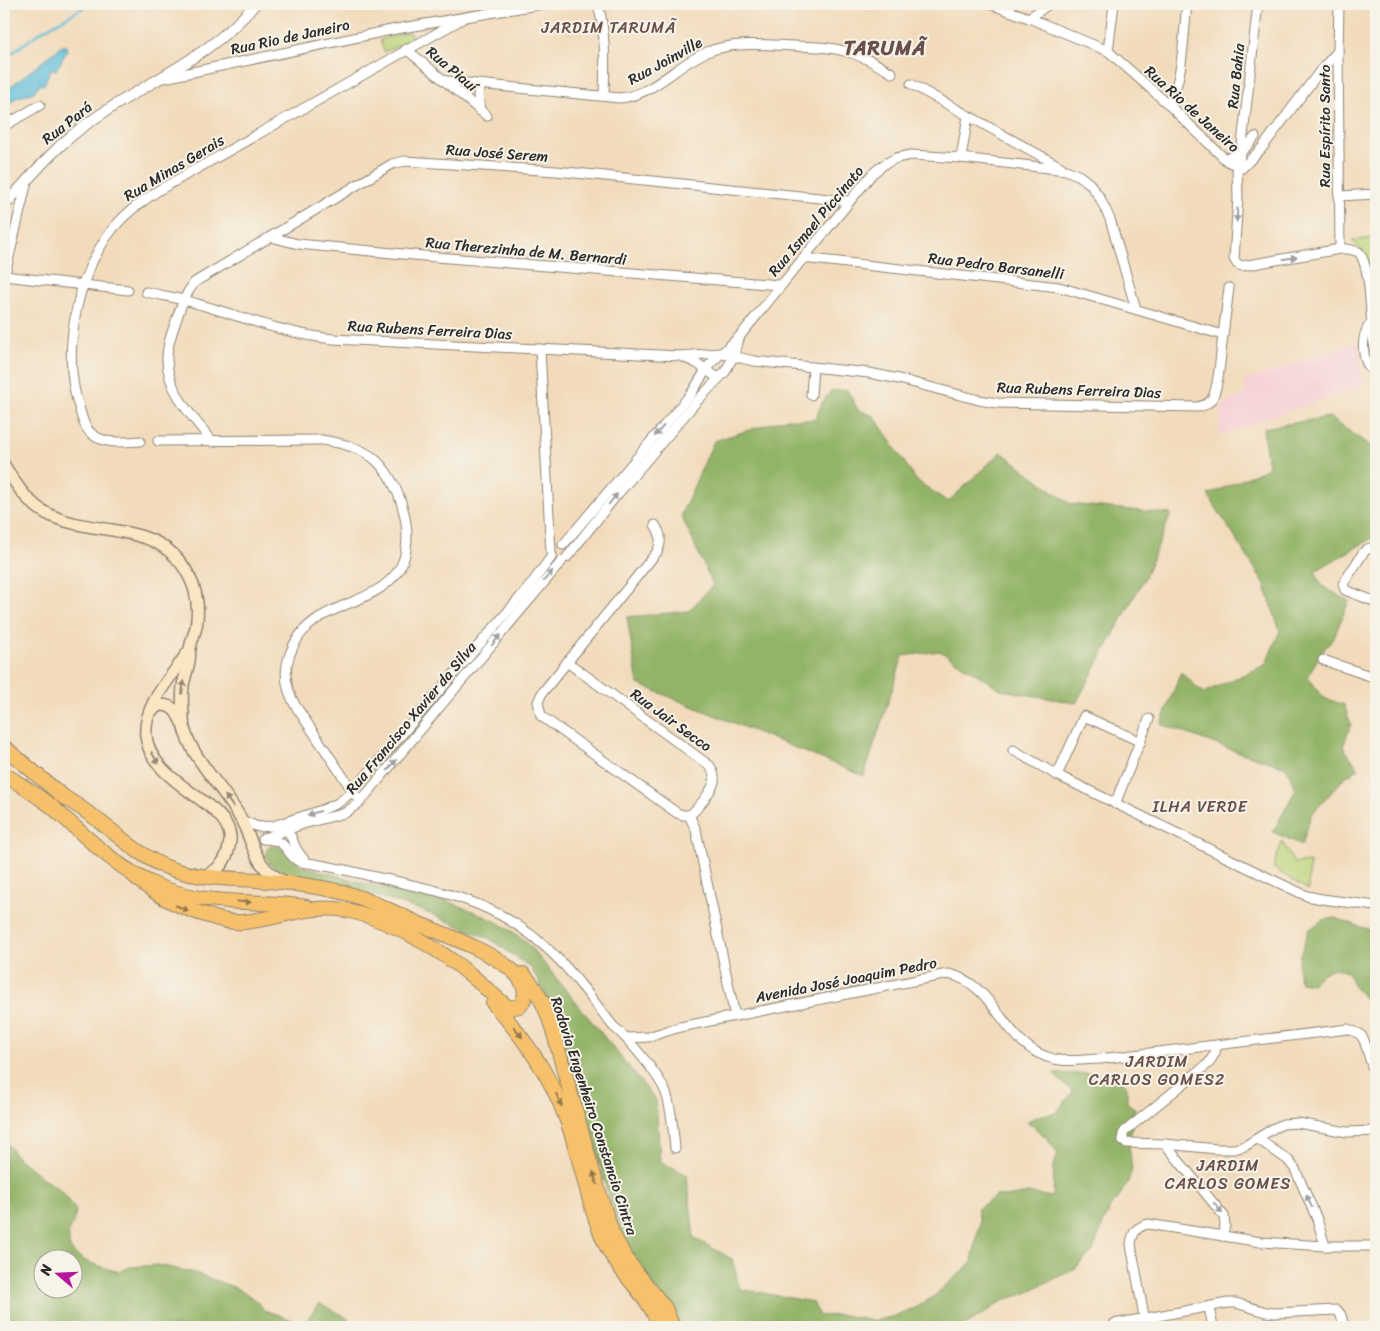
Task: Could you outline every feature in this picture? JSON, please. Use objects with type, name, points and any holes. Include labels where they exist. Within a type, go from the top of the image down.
[{"type":"main road","points":[[4,465],[26,498],[51,516],[68,522],[137,534],[158,543],[182,564],[190,578],[196,597],[196,624],[183,684],[184,727]]},
{"type":"main road","points":[[190,648],[156,698],[150,712],[146,735],[149,748],[164,772],[213,810],[224,820],[228,829],[231,837],[223,864],[213,872],[203,876]]},
{"type":"main road","points":[[150,712],[159,705],[169,706],[178,714],[192,748],[242,820],[254,852],[263,867],[273,877],[284,882]]},
{"type":"main road","name":"Rodovia Engenheiro Constancio Cintra","points":[[4,747],[146,864],[178,877],[204,883],[287,890],[330,896],[389,910],[451,932],[488,949],[502,957],[532,983],[545,1007],[613,1235],[628,1262],[665,1308],[673,1327]]},
{"type":"main road","points":[[4,755],[17,765],[38,776]]},
{"type":"main road","points":[[4,767],[52,800],[126,862],[158,880],[210,900]]},
{"type":"main road","name":"Rodovia Engenheiro Constancio Cintra","points":[[4,774],[50,805],[108,856],[128,870],[164,889],[210,900],[288,904],[348,916],[383,928],[418,946],[439,958],[474,985],[515,1028],[546,1073],[567,1119],[605,1243],[621,1271],[649,1305],[659,1327]]},
{"type":"main road","points":[[59,794],[91,815],[143,856],[167,867],[191,875],[284,882],[357,896],[374,902],[474,948],[507,967],[514,972],[524,986],[526,995],[523,1002],[517,1008],[509,1008],[453,961],[404,932],[358,914],[339,909],[303,911],[243,922],[231,922],[176,905],[142,885],[128,870]]},
{"type":"street","name":"Rua Pará","points":[[4,206],[48,156],[90,121],[161,78],[224,36],[255,4]]},
{"type":"street","name":"Rua Rio de Janeiro","points":[[161,78],[396,29],[462,19],[513,6],[542,4]]},
{"type":"street","points":[[598,4],[602,20],[605,60],[604,96]]},
{"type":"street","name":"Rua Rio de Janeiro","points":[[990,4],[1108,51],[1169,105],[1224,158],[1242,168],[1262,148],[1320,71],[1338,51]]},
{"type":"street","points":[[1029,18],[1049,4]]},
{"type":"street","points":[[1108,51],[1114,4]]},
{"type":"street","points":[[1169,105],[1175,93],[1178,80],[1186,4]]},
{"type":"street","name":"Rua Bahia","points":[[1258,4],[1241,153],[1237,166],[1238,197],[1234,259],[1237,264],[1242,266],[1340,249]]},
{"type":"street","name":"Rua Espírito Santo","points":[[1339,4],[1340,249]]},
{"type":"street","name":"Rua Minas Gerais","points":[[140,441],[110,442],[93,435],[86,428],[75,398],[72,340],[75,318],[83,285],[104,240],[116,224],[131,209],[159,190],[462,19]]},
{"type":"street","name":"Rua Joinville","points":[[446,81],[620,98],[632,97],[707,52],[722,47],[747,45],[843,50],[867,58],[892,73]]},
{"type":"street","name":"Rua Piauí","points":[[406,49],[483,114],[478,95],[482,86]]},
{"type":"street","points":[[911,84],[1066,170]]},
{"type":"street","points":[[4,126],[40,105]]},
{"type":"street","points":[[961,158],[968,116]]},
{"type":"street","points":[[1245,121],[1262,148]]},
{"type":"street","points":[[1224,158],[1241,153],[1255,137]]},
{"type":"street","name":"Rua Ismael Piccinato","points":[[719,354],[740,336],[779,285],[872,174],[883,164],[896,158],[911,155],[961,158],[1066,170],[1080,176],[1090,184],[1100,198],[1110,219],[1136,309]]},
{"type":"street","name":"Rua José Serem","points":[[213,442],[181,401],[167,368],[168,343],[189,290],[196,282],[392,164],[405,161],[556,171],[849,201]]},
{"type":"street","points":[[27,181],[4,277],[128,290]]},
{"type":"street","points":[[1339,196],[1376,194]]},
{"type":"street","name":"Rua Therezinha de M. Bernardi","points":[[271,237],[298,244],[414,255],[779,285]]},
{"type":"street","points":[[1340,249],[1355,250],[1363,258],[1366,267],[1371,323],[1376,352]]},
{"type":"street","name":"Rua Pedro Barsanelli","points":[[803,258],[1059,286],[1223,335]]},
{"type":"street","points":[[1223,335],[1229,288]]},
{"type":"street","name":"Rua Rubens Ferreira Dias","points":[[146,292],[184,300],[305,336],[333,339],[680,356],[734,355],[754,361],[870,373],[997,403],[1197,407],[1204,405],[1211,401],[1215,392],[1223,335]]},
{"type":"street","points":[[1371,323],[1364,334],[1364,349],[1367,366],[1373,372],[1376,372]]},
{"type":"street","name":"Rua Ismael Piccinato","points":[[734,355],[740,336]]},
{"type":"street","points":[[540,349],[551,555],[556,561],[564,559],[568,551],[562,544],[550,520]]},
{"type":"street","points":[[551,555],[554,546],[562,544],[691,394],[709,364],[719,354]]},
{"type":"street","name":"Rua Francisco Xavier da Silva","points":[[263,839],[269,835],[345,813],[360,802],[616,496],[718,378],[734,355]]},
{"type":"street","points":[[680,356],[698,364],[718,378]]},
{"type":"street","name":"Rua Rubens Ferreira Dias","points":[[729,364],[754,361]]},
{"type":"street","points":[[810,395],[813,367]]},
{"type":"street","points":[[158,441],[322,440],[358,448],[372,457],[383,468],[396,490],[405,515],[407,532],[407,546],[399,570],[388,582],[368,594],[317,618],[300,633],[293,645],[285,673],[290,696],[295,705],[360,802]]},
{"type":"street","points":[[655,525],[660,536],[657,552],[540,697],[538,707],[541,716],[677,813],[689,815],[696,830],[735,1016]]},
{"type":"street","points":[[574,530],[582,537]]},
{"type":"street","points":[[1376,547],[1367,549],[1363,553],[1343,584],[1345,590],[1349,593],[1376,602]]},
{"type":"street","name":"Rua Francisco Xavier da Silva","points":[[242,820],[258,827],[279,824],[338,803],[352,792],[529,587],[551,555]]},
{"type":"street","points":[[1323,660],[1376,678]]},
{"type":"street","name":"Rua Jair Secco","points":[[567,662],[710,766],[714,776],[712,786],[696,810],[689,815]]},
{"type":"street","points":[[1057,775],[1084,716],[1141,742]]},
{"type":"street","points":[[1115,804],[1149,719]]},
{"type":"street","points":[[1013,750],[1057,775],[1115,804],[1307,896],[1376,906]]},
{"type":"street","points":[[279,824],[287,830],[293,838],[296,850],[308,862]]},
{"type":"street","points":[[293,838],[304,824]]},
{"type":"street","points":[[254,852],[263,839],[278,840],[283,843],[296,860],[438,890],[498,913],[527,932],[565,966],[660,1081],[666,1093],[675,1148]]},
{"type":"street","name":"Avenida José Joaquim Pedro","points":[[626,1038],[648,1037],[680,1027],[948,974],[965,979],[976,986],[1013,1034],[1031,1050],[1045,1057],[1060,1060],[1100,1059],[1348,1029],[1360,1034],[1364,1040],[1376,1079]]},
{"type":"street","points":[[1217,1045],[1215,1054],[1209,1063],[1125,1131],[1122,1138],[1126,1143],[1234,1149],[1245,1146],[1283,1124],[1298,1124],[1347,1132],[1376,1131]]},
{"type":"street","points":[[1258,1139],[1288,1160],[1294,1169],[1317,1219],[1326,1246]]},
{"type":"street","points":[[1165,1144],[1224,1216],[1226,1226],[1222,1236]]},
{"type":"street","points":[[1146,1327],[1131,1245],[1135,1230],[1141,1226],[1148,1224],[1261,1242],[1326,1246],[1376,1246]]},
{"type":"street","points":[[1114,1324],[1144,1317],[1236,1303],[1275,1314],[1333,1310],[1340,1312],[1344,1327]]},
{"type":"street","points":[[1209,1307],[1213,1327]]},
{"type":"shaded area","points":[[1359,342],[1362,385],[1218,436],[1223,404],[1246,394],[1244,381]]},
{"type":"green space","points":[[410,32],[412,38],[410,41],[384,52],[380,40]]},
{"type":"green space","points":[[1376,238],[1376,262],[1370,273],[1364,253],[1352,240]]},
{"type":"green space","points":[[847,390],[858,410],[874,416],[916,480],[948,502],[1001,452],[1070,504],[1171,514],[1145,577],[1076,703],[1002,690],[940,651],[903,656],[864,776],[638,684],[627,617],[689,611],[713,585],[681,515],[714,441],[785,419],[815,420],[822,403],[831,391]]},
{"type":"green space","points":[[1329,417],[1376,450],[1376,536],[1315,571],[1322,586],[1349,601],[1334,637],[1320,654],[1308,677],[1324,698],[1344,705],[1351,724],[1343,747],[1359,769],[1346,776],[1311,815],[1302,845],[1273,832],[1296,789],[1286,767],[1161,724],[1181,672],[1203,693],[1265,665],[1280,631],[1264,583],[1208,495],[1268,468],[1263,428]]},
{"type":"green space","points":[[1282,841],[1294,863],[1310,862],[1308,890],[1273,868]]},
{"type":"green space","points":[[270,846],[277,846],[283,849],[302,866],[378,887],[441,899],[468,909],[495,921],[529,945],[656,1100],[660,1161],[687,1175],[694,1238],[732,1259],[740,1289],[813,1302],[819,1316],[844,1315],[873,1321],[896,1316],[913,1309],[933,1297],[972,1262],[980,1221],[977,1209],[998,1195],[1006,1197],[1028,1193],[1053,1197],[1054,1165],[1058,1154],[1047,1138],[1027,1121],[1042,1115],[1056,1113],[1073,1092],[1053,1074],[1111,1076],[1118,1078],[1126,1084],[1128,1104],[1135,1108],[1129,1144],[1132,1169],[1128,1182],[1117,1200],[1109,1208],[1093,1251],[1075,1269],[1025,1294],[1009,1298],[997,1304],[961,1327],[680,1327],[672,1308],[635,1265],[625,1246],[605,1184],[581,1096],[543,989],[531,968],[490,939],[418,909],[373,895],[282,876],[266,857],[267,849]]},
{"type":"green space","points":[[1335,918],[1376,932],[1376,1013],[1353,984],[1347,972],[1334,968],[1323,973],[1312,984],[1300,982],[1298,967],[1300,955],[1309,930],[1322,920]]},
{"type":"green space","points":[[4,1139],[18,1159],[58,1188],[76,1211],[68,1236],[71,1248],[32,1248],[32,1298],[82,1298],[82,1259],[119,1272],[130,1267],[158,1265],[195,1273],[236,1288],[256,1300],[264,1310],[304,1324],[319,1303],[349,1320],[347,1327],[4,1327]]},
{"type":"water","points":[[62,46],[66,46],[67,51],[56,70],[50,70],[44,85],[40,84],[34,92],[14,99],[9,106],[4,103],[4,92]]},
{"type":"waterway","points":[[4,59],[40,32],[90,4]]},
{"type":"district","name":"JARDIM TARUMÃ","points":[[609,27]]},
{"type":"district","name":"TARUMÃ","points":[[885,48]]},
{"type":"district","name":"ILHA VERDE","points":[[1200,806]]},
{"type":"district","name":"JARDIM CARLOS GOMES2","points":[[1157,1070]]},
{"type":"district","name":"JARDIM CARLOS GOMES","points":[[1228,1174]]}]
